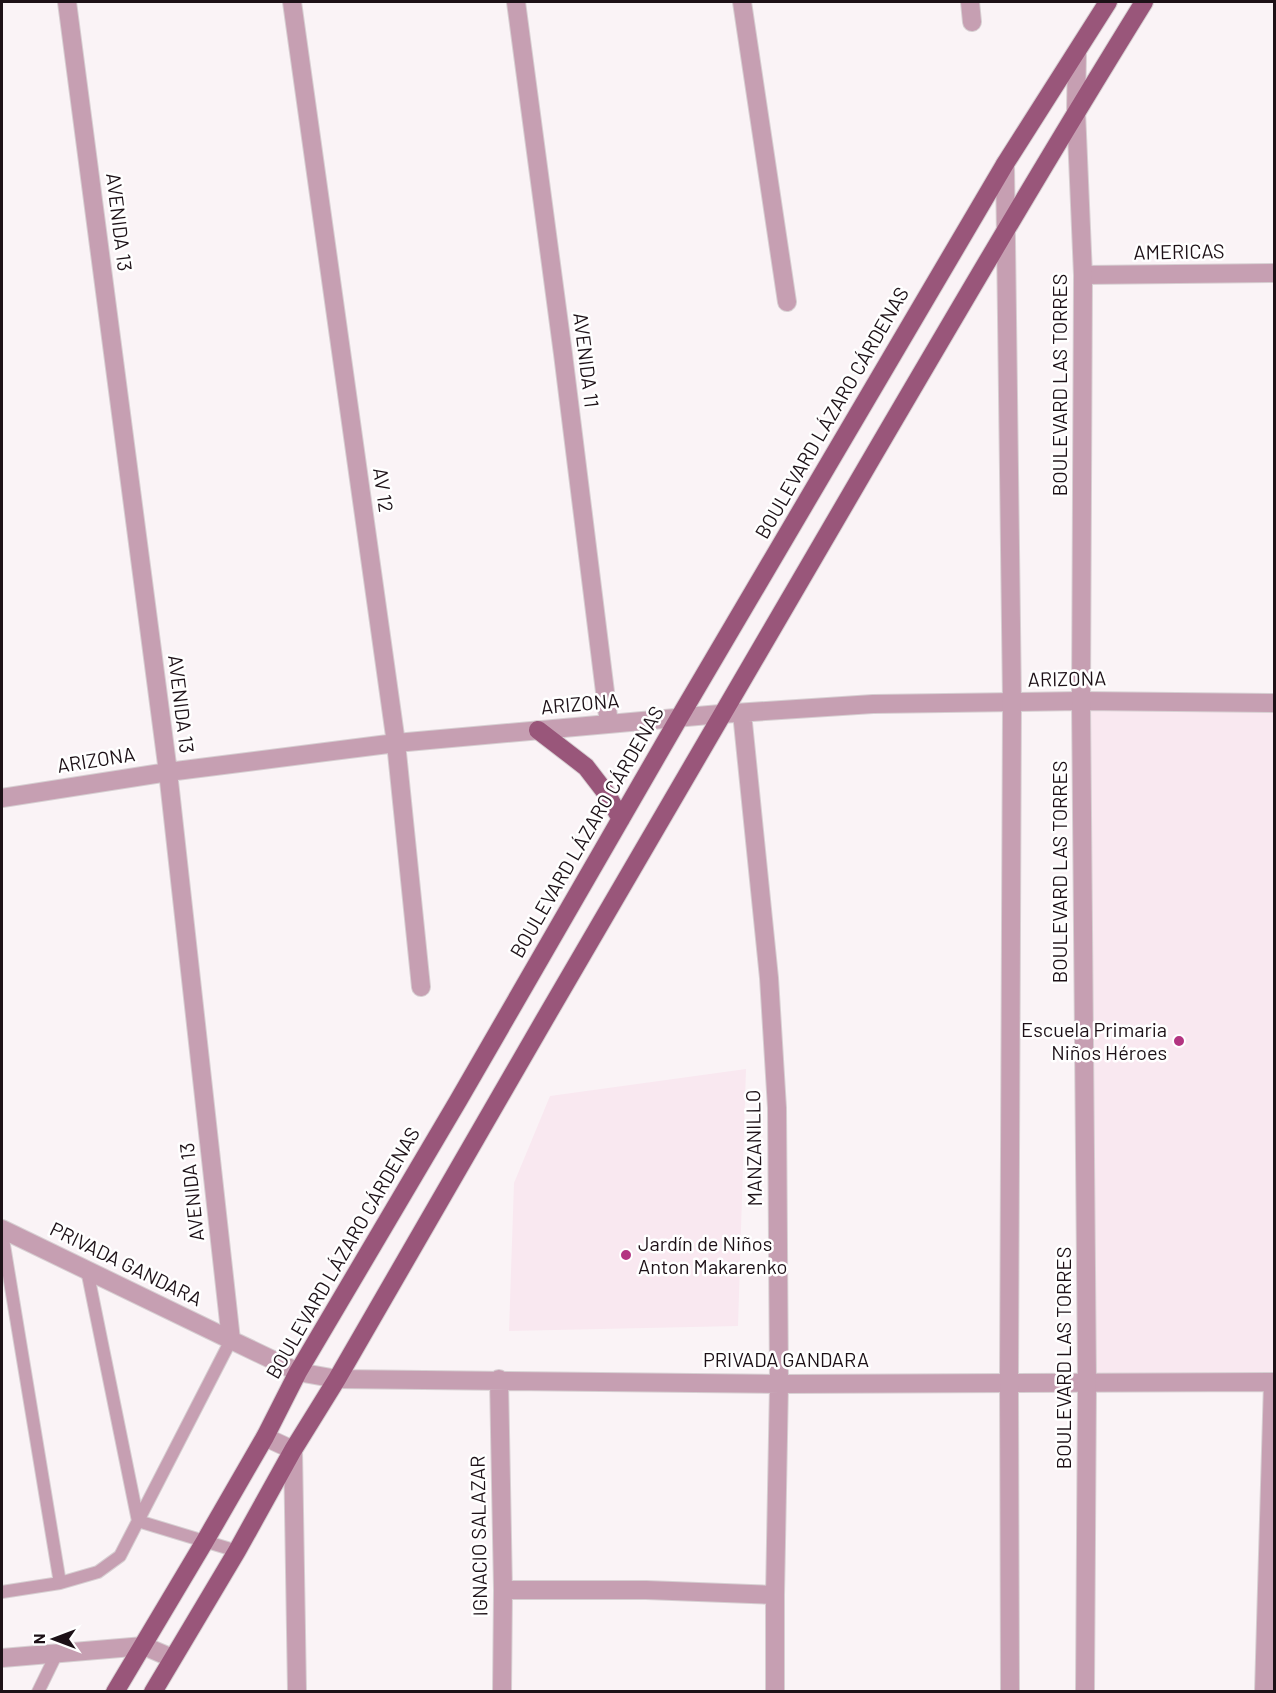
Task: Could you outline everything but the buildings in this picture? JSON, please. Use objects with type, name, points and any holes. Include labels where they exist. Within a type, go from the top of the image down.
[{"type":"main road","name":"BOULEVARD LÁZARO CÁRDENAS","points":[[116,1692],[206,1541],[265,1437],[298,1372],[679,718],[1005,164],[1108,2]]},
{"type":"main road","points":[[153,1692],[237,1551],[293,1450],[337,1378],[720,714],[1076,111],[1144,2]]},
{"type":"main road","points":[[538,730],[586,767],[606,793],[621,819]]},
{"type":"street","name":"AVENIDA 13","points":[[67,2],[168,772],[231,1340]]},
{"type":"street","name":"AV 12","points":[[292,2],[396,743],[421,987]]},
{"type":"street","name":"AVENIDA 11","points":[[516,2],[609,724]]},
{"type":"street","points":[[742,2],[787,302]]},
{"type":"street","points":[[970,2],[972,22]]},
{"type":"street","name":"BOULEVARD LAS TORRES","points":[[1077,52],[1076,111],[1083,275],[1081,700],[1087,1383],[1085,1692]]},
{"type":"street","points":[[1005,164],[1012,702],[1010,1692]]},
{"type":"street","name":"AMERICAS","points":[[1083,275],[1275,273]]},
{"type":"street","name":"ARIZONA","points":[[2,798],[168,772],[396,743],[720,714],[873,704],[1081,700],[1275,703]]},
{"type":"street","name":"MANZANILLO","points":[[742,713],[770,990],[777,1108],[779,1384],[775,1692]]},
{"type":"street","name":"PRIVADA GANDARA","points":[[2,1231],[231,1340]]},
{"type":"street","points":[[231,1340],[298,1372]]},
{"type":"street","name":"PRIVADA GANDARA","points":[[298,1372],[337,1378],[779,1384],[1274,1382]]},
{"type":"street","name":"IGNACIO SALAZAR","points":[[499,1379],[503,1590],[502,1692]]},
{"type":"street","points":[[1264,1692],[1274,1382]]},
{"type":"street","points":[[265,1437],[293,1450],[297,1692]]},
{"type":"street","points":[[503,1590],[646,1590],[775,1594]]},
{"type":"street","points":[[2,1658],[144,1646],[172,1658]]},
{"type":"lane","points":[[2,1231],[60,1583]]},
{"type":"lane","points":[[87,1270],[138,1521]]},
{"type":"lane","points":[[2,1592],[60,1583],[99,1572],[110,1566],[120,1556],[231,1340]]},
{"type":"lane","points":[[138,1521],[237,1551]]},
{"type":"lane","points":[[38,1692],[57,1653]]},
{"type":"shaded area","name":"Escuela Primaria Niños Héroes","points":[[1081,701],[1274,702],[1274,1381],[1087,1383]]},
{"type":"shaded area","name":"Jardín de Niños Anton Makarenko","points":[[746,1069],[738,1326],[509,1331],[514,1183],[550,1096]]},
{"type":"place","name":"Escuela Primaria Niños Héroes","points":[[1179,1041]]},
{"type":"place","name":"Jardín de Niños Anton Makarenko","points":[[626,1255]]}]
